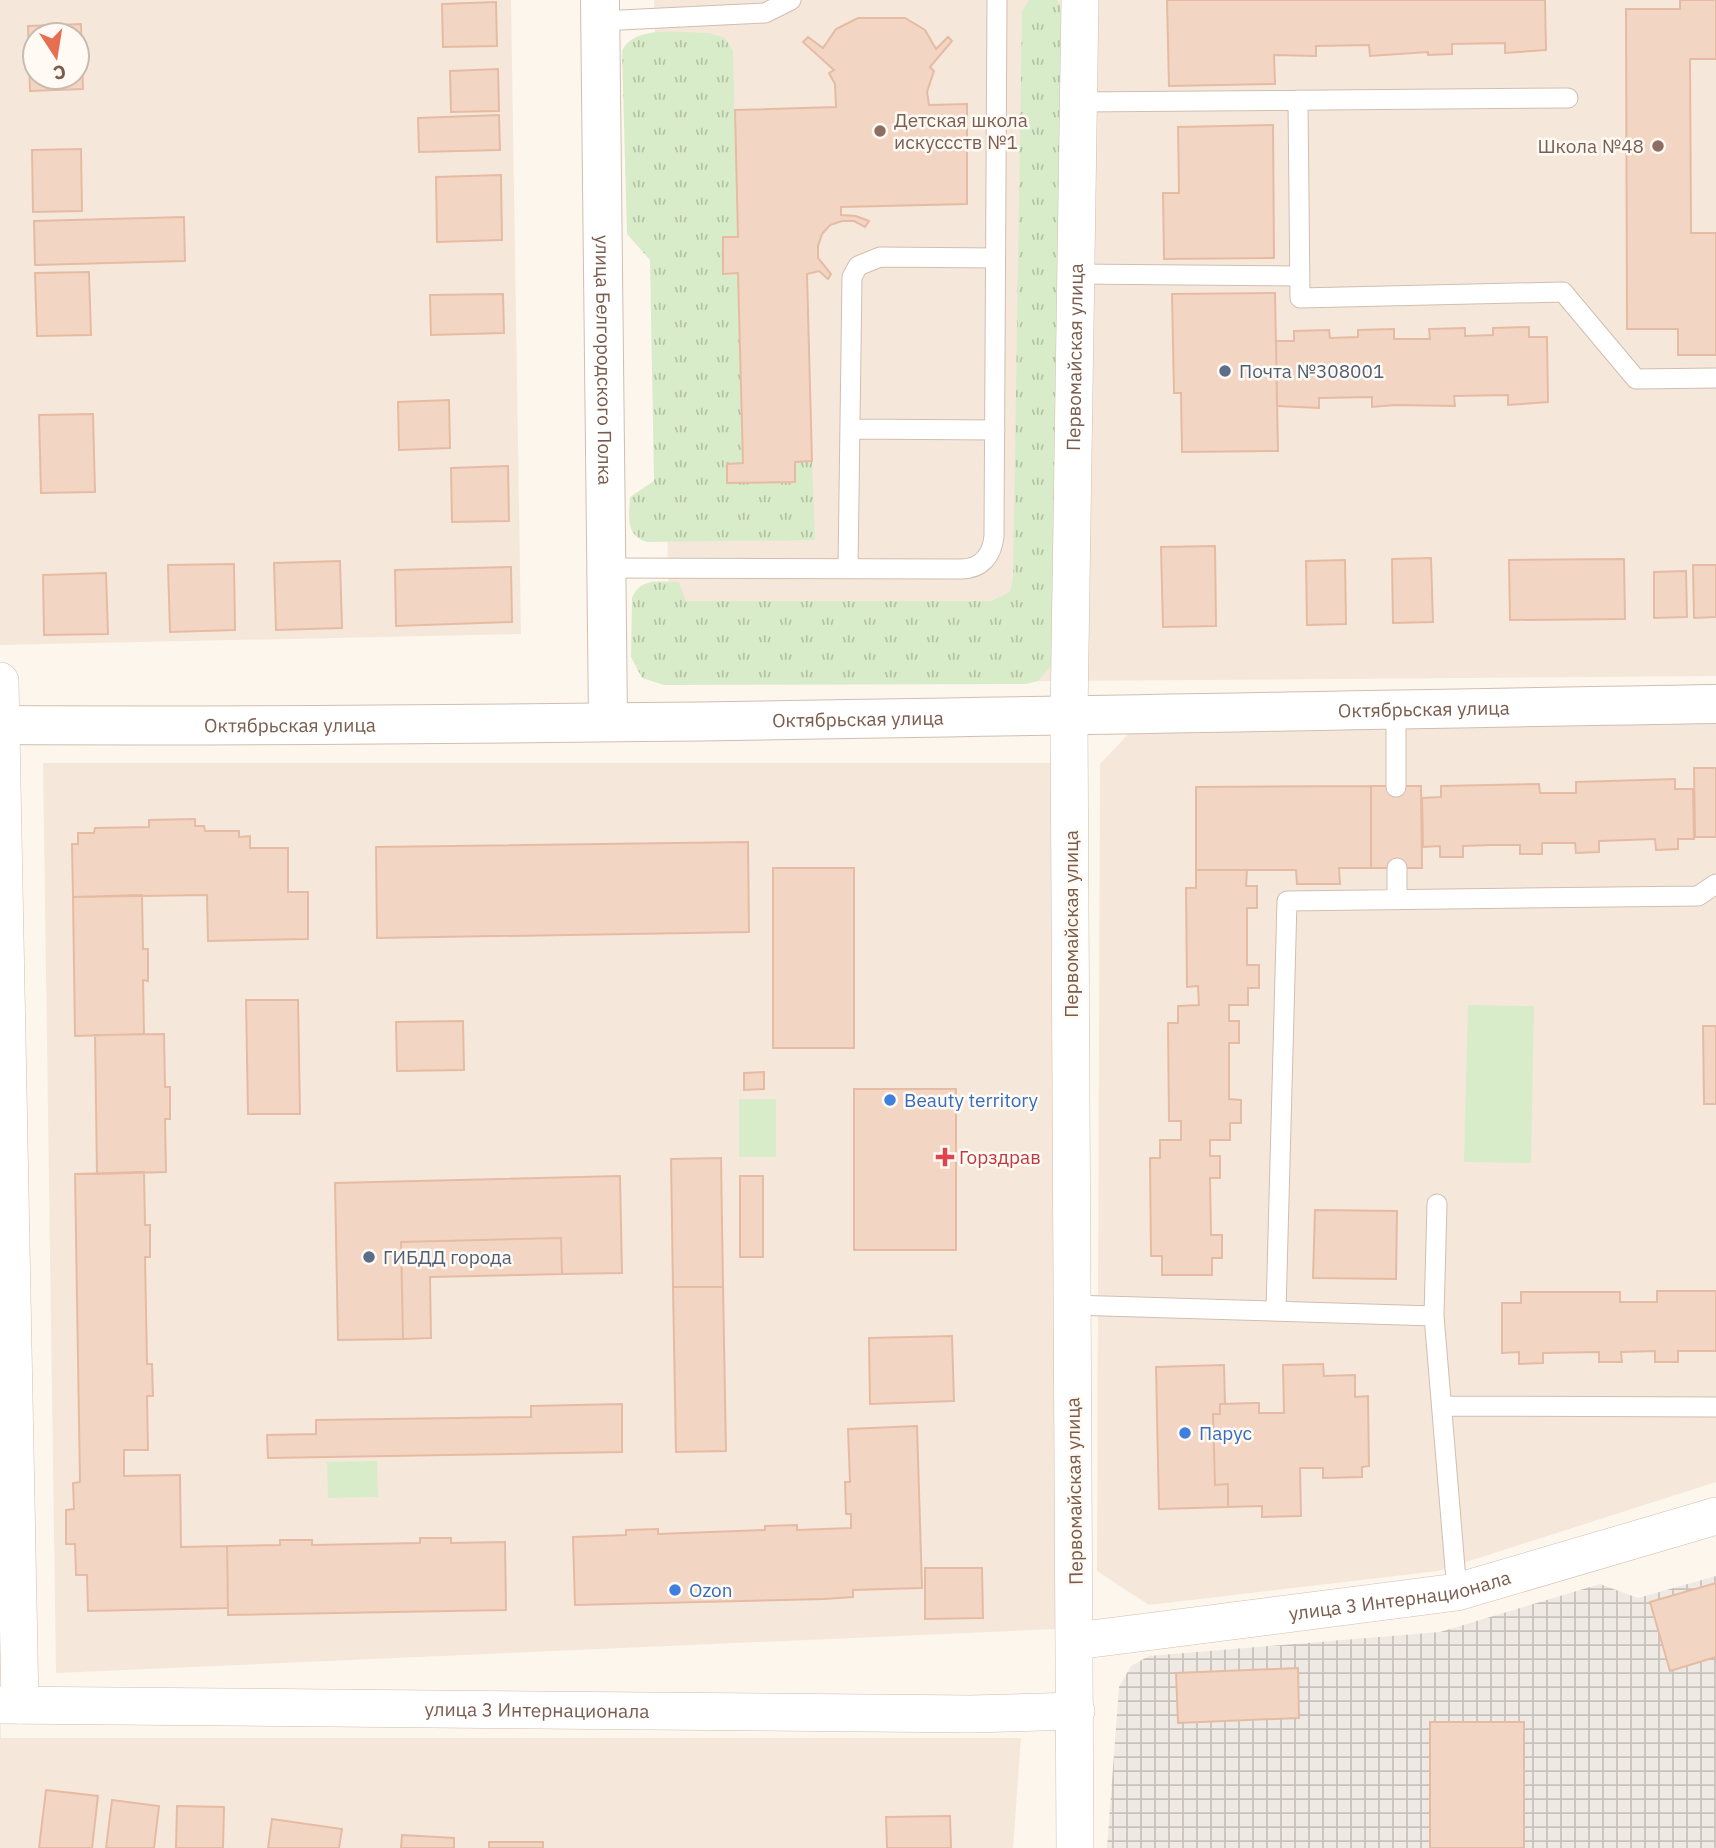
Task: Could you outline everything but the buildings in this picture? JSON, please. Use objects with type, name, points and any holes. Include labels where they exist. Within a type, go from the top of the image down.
[{"type":"street","name":"Первомайская улица","points":[[1075,1848],[1069,716],[1080,0]]},
{"type":"street","name":"улица Белгородского Полка","points":[[600,11],[607,720]]},
{"type":"street","points":[[0,681],[10,1705]]},
{"type":"street","name":"Октябрьская улица","points":[[1,725],[343,727],[607,720],[1069,716],[1716,704]]},
{"type":"street","name":"улица 3 Интернационала","points":[[1076,1641],[1457,1592],[1716,1516]]},
{"type":"street","name":"улица 3 Интернационала","points":[[10,1705],[971,1714],[1076,1711]]},
{"type":"lane","points":[[600,11],[765,13],[791,0]]},
{"type":"lane","points":[[607,568],[961,569],[981,564],[993,547],[997,0]]},
{"type":"lane","points":[[1079,102],[1568,98]]},
{"type":"lane","points":[[1298,100],[1300,298],[1563,292],[1636,379],[1716,378]]},
{"type":"lane","points":[[848,568],[852,277],[859,266],[869,259],[880,257],[995,258]]},
{"type":"lane","points":[[1076,274],[1300,276]]},
{"type":"lane","points":[[850,429],[995,430]]},
{"type":"lane","points":[[1396,709],[1396,787]]},
{"type":"lane","points":[[1397,868],[1397,899]]},
{"type":"lane","points":[[1276,1311],[1287,901],[1698,896],[1716,884]]},
{"type":"lane","points":[[1437,1204],[1434,1316],[1457,1592]]},
{"type":"lane","points":[[1071,1305],[1434,1316]]},
{"type":"lane","points":[[1442,1406],[1716,1406]]},
{"type":"shaded area","points":[[0,0],[511,0],[521,634],[0,645]]},
{"type":"shaded area","points":[[654,0],[1716,0],[1716,676],[671,684]]},
{"type":"shaded area","points":[[1716,718],[1716,1482],[1438,1571],[1149,1605],[1097,1571],[1100,764],[1136,726]]},
{"type":"shaded area","points":[[43,763],[1062,763],[1055,1629],[56,1673]]},
{"type":"shaded area","points":[[1716,1576],[1716,1848],[1107,1848],[1119,1687],[1131,1666],[1149,1656],[1440,1632],[1600,1584],[1638,1598]]},
{"type":"shaded area","points":[[0,1672],[1,1738],[1021,1738],[1013,1848],[0,1848]]},
{"type":"green space","points":[[1029,0],[1057,0],[1063,12],[1053,664],[1038,681],[1026,684],[664,685],[642,678],[631,657],[632,598],[640,587],[651,582],[679,582],[686,601],[991,601],[1010,592],[1013,578],[1022,11]]},
{"type":"green space","points":[[648,33],[709,33],[725,38],[733,51],[738,237],[723,238],[723,273],[738,273],[743,463],[727,464],[727,483],[795,482],[795,462],[812,461],[815,540],[647,542],[635,535],[630,524],[630,497],[654,481],[650,260],[627,234],[622,51],[628,42]]},
{"type":"green space","points":[[1468,1005],[1534,1006],[1531,1163],[1464,1162]]},
{"type":"green space","points":[[739,1099],[776,1099],[776,1157],[739,1157]]},
{"type":"green space","points":[[377,1461],[378,1497],[328,1498],[327,1462]]},
{"type":"place","name":"Детская школа искуссств №1","points":[[880,131]]},
{"type":"place","name":"Школа №48","points":[[1658,146]]},
{"type":"place","name":"Почта №308001","points":[[1225,371]]},
{"type":"place","name":"Beauty territory","points":[[890,1100]]},
{"type":"place","name":"Горздрав","points":[[945,1157]]},
{"type":"place","name":"ГИБДД города","points":[[369,1257]]},
{"type":"place","name":"Парус","points":[[1185,1433]]},
{"type":"place","name":"Ozon","points":[[675,1590]]}]
